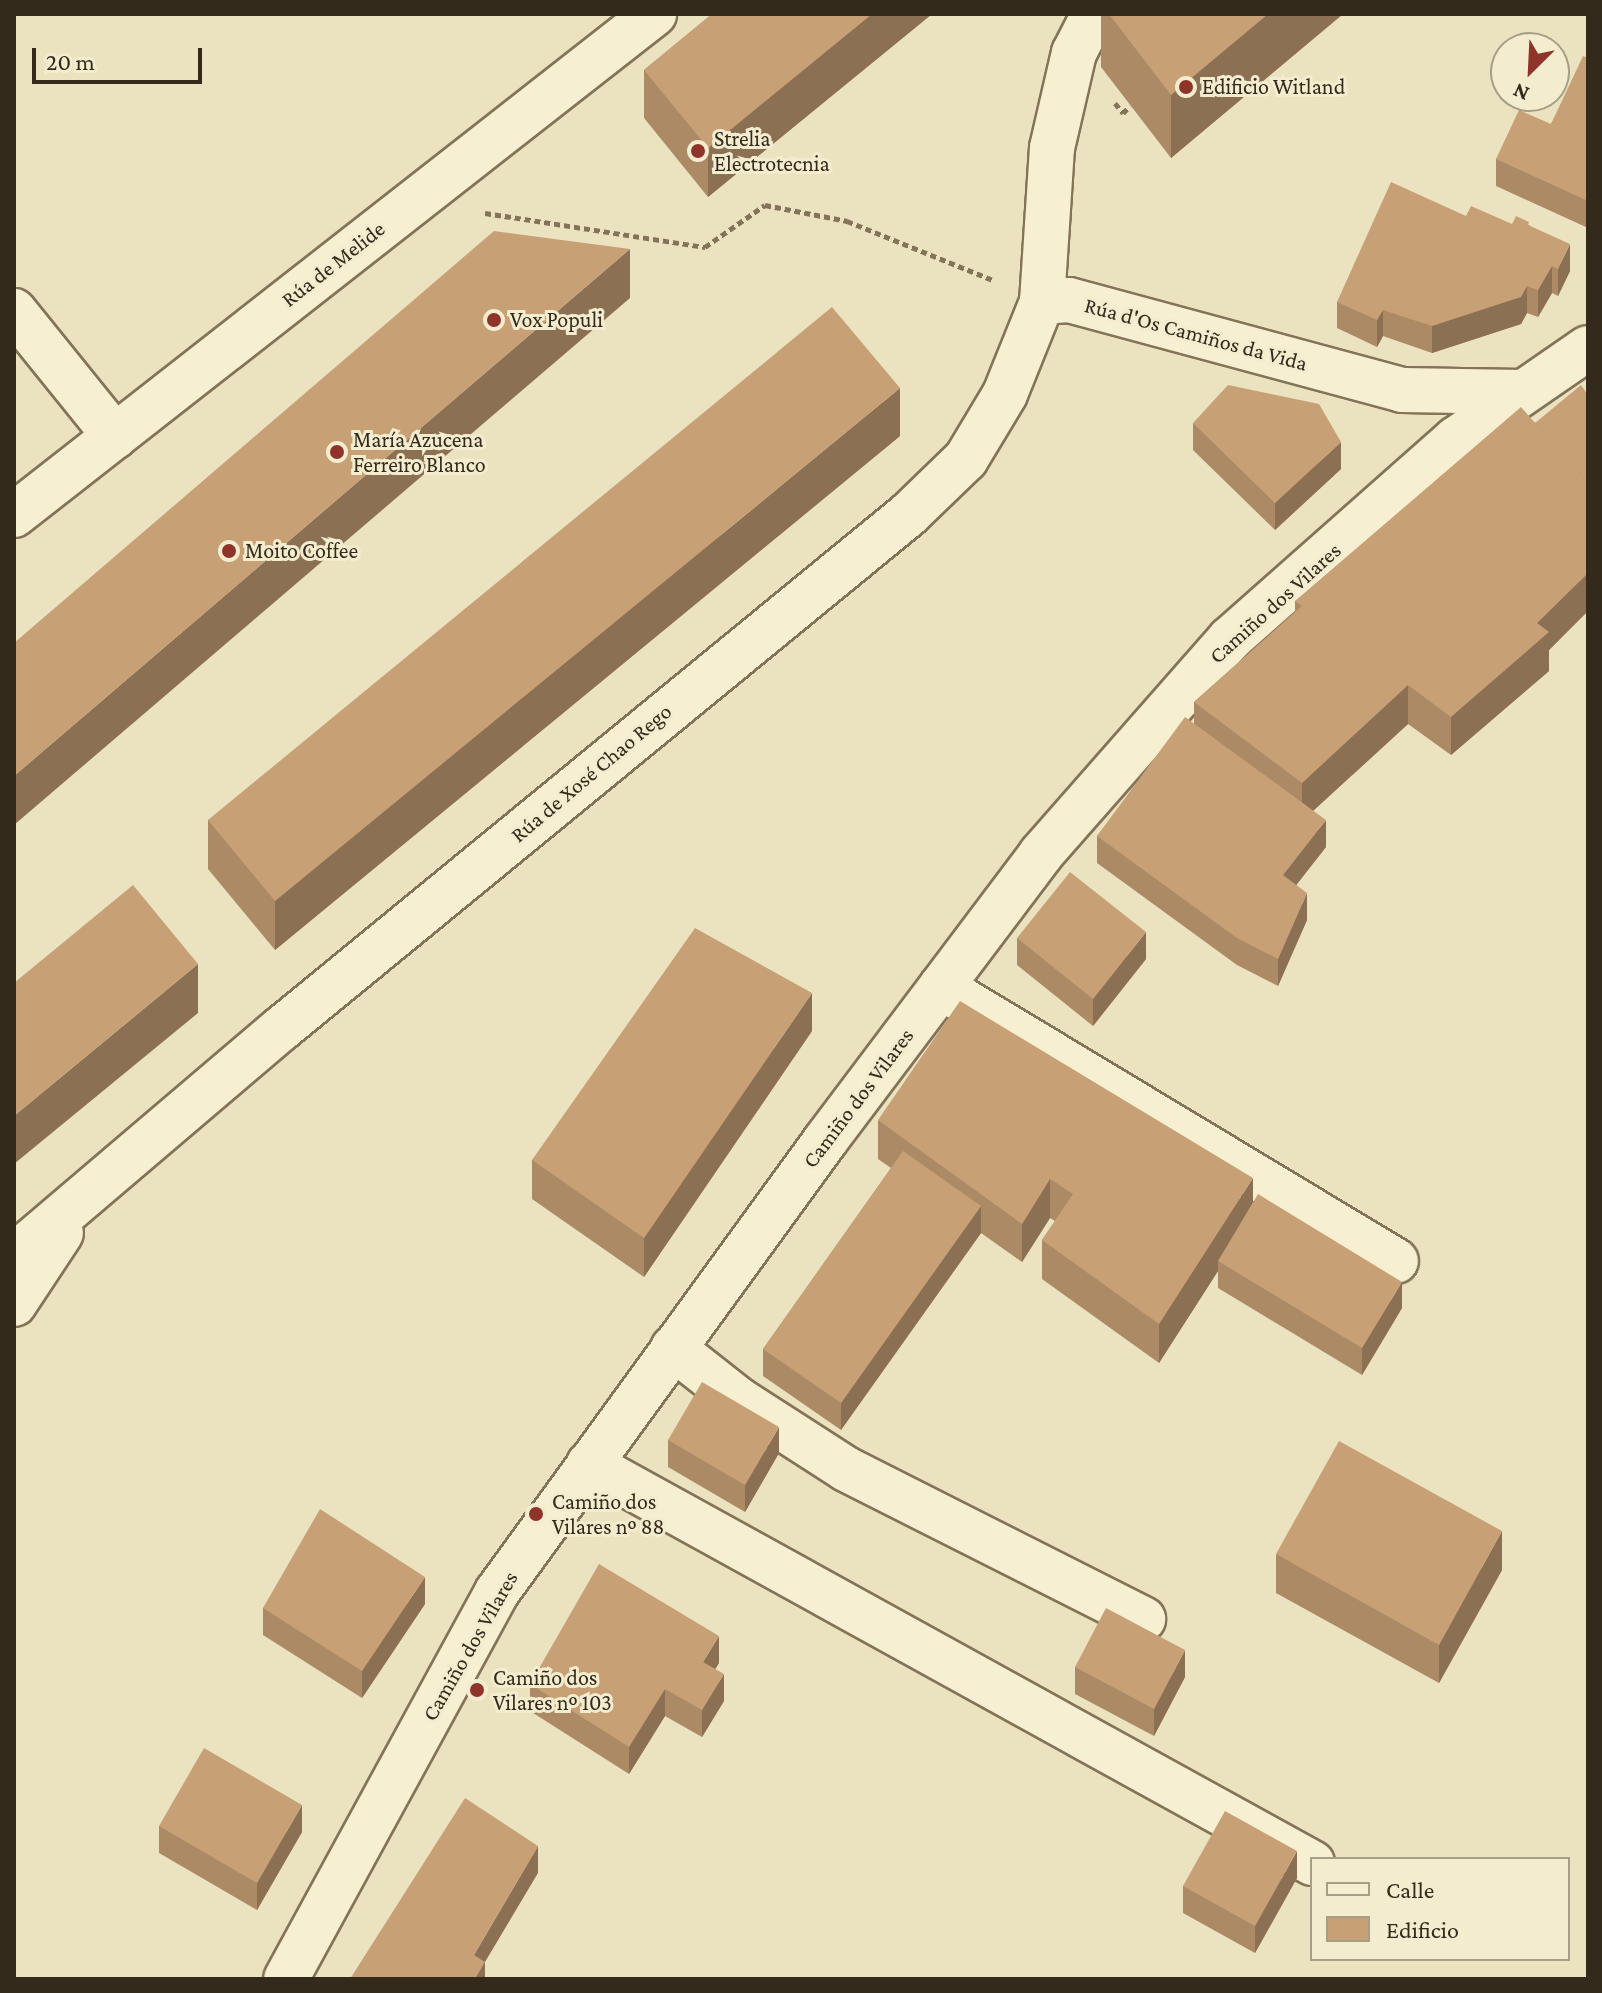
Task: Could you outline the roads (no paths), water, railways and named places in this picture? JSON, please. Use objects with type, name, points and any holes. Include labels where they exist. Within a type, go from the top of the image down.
[{"type":"street","name":"Rúa de Melide","points":[[14,515],[654,14]]},
{"type":"street","points":[[1042,302],[1052,148],[1074,53],[1094,14]]},
{"type":"street","name":"Rúa d'Os Camiños da Vida","points":[[1042,302],[1069,300],[1402,390],[1522,392]]},
{"type":"street","name":"Rúa de Xosé Chao Rego","points":[[14,1256],[282,1028],[909,514],[966,459],[1005,394],[1042,302]]},
{"type":"street","points":[[17,320],[115,436]]},
{"type":"street","name":"Camiño dos Vilares","points":[[286,1979],[497,1592],[673,1348],[1041,854],[1230,639],[1456,439],[1588,348]]},
{"type":"street","name":"Rúa d'Os Camiños da Vida","points":[[1402,390],[1456,439]]},
{"type":"street","points":[[941,987],[1396,1261]]},
{"type":"street","name":"Rúa de Xosé Chao Rego","points":[[14,1304],[82,1200]]},
{"type":"street","points":[[673,1348],[739,1400],[846,1469],[1143,1619]]},
{"type":"street","points":[[589,1464],[1310,1862]]},
{"type":"place","name":"Edificio Witland","points":[[1186,87]]},
{"type":"place","name":"Strelia Electrotecnia","points":[[698,151]]},
{"type":"place","name":"Vox Populi","points":[[494,320]]},
{"type":"place","name":"María Azucena Ferreiro Blanco","points":[[337,452]]},
{"type":"place","name":"Moito Coffee","points":[[229,551]]},
{"type":"place","name":"Camiño dos Vilares nº 88","points":[[536,1514]]},
{"type":"place","name":"Camiño dos Vilares nº 103","points":[[477,1690]]}]
